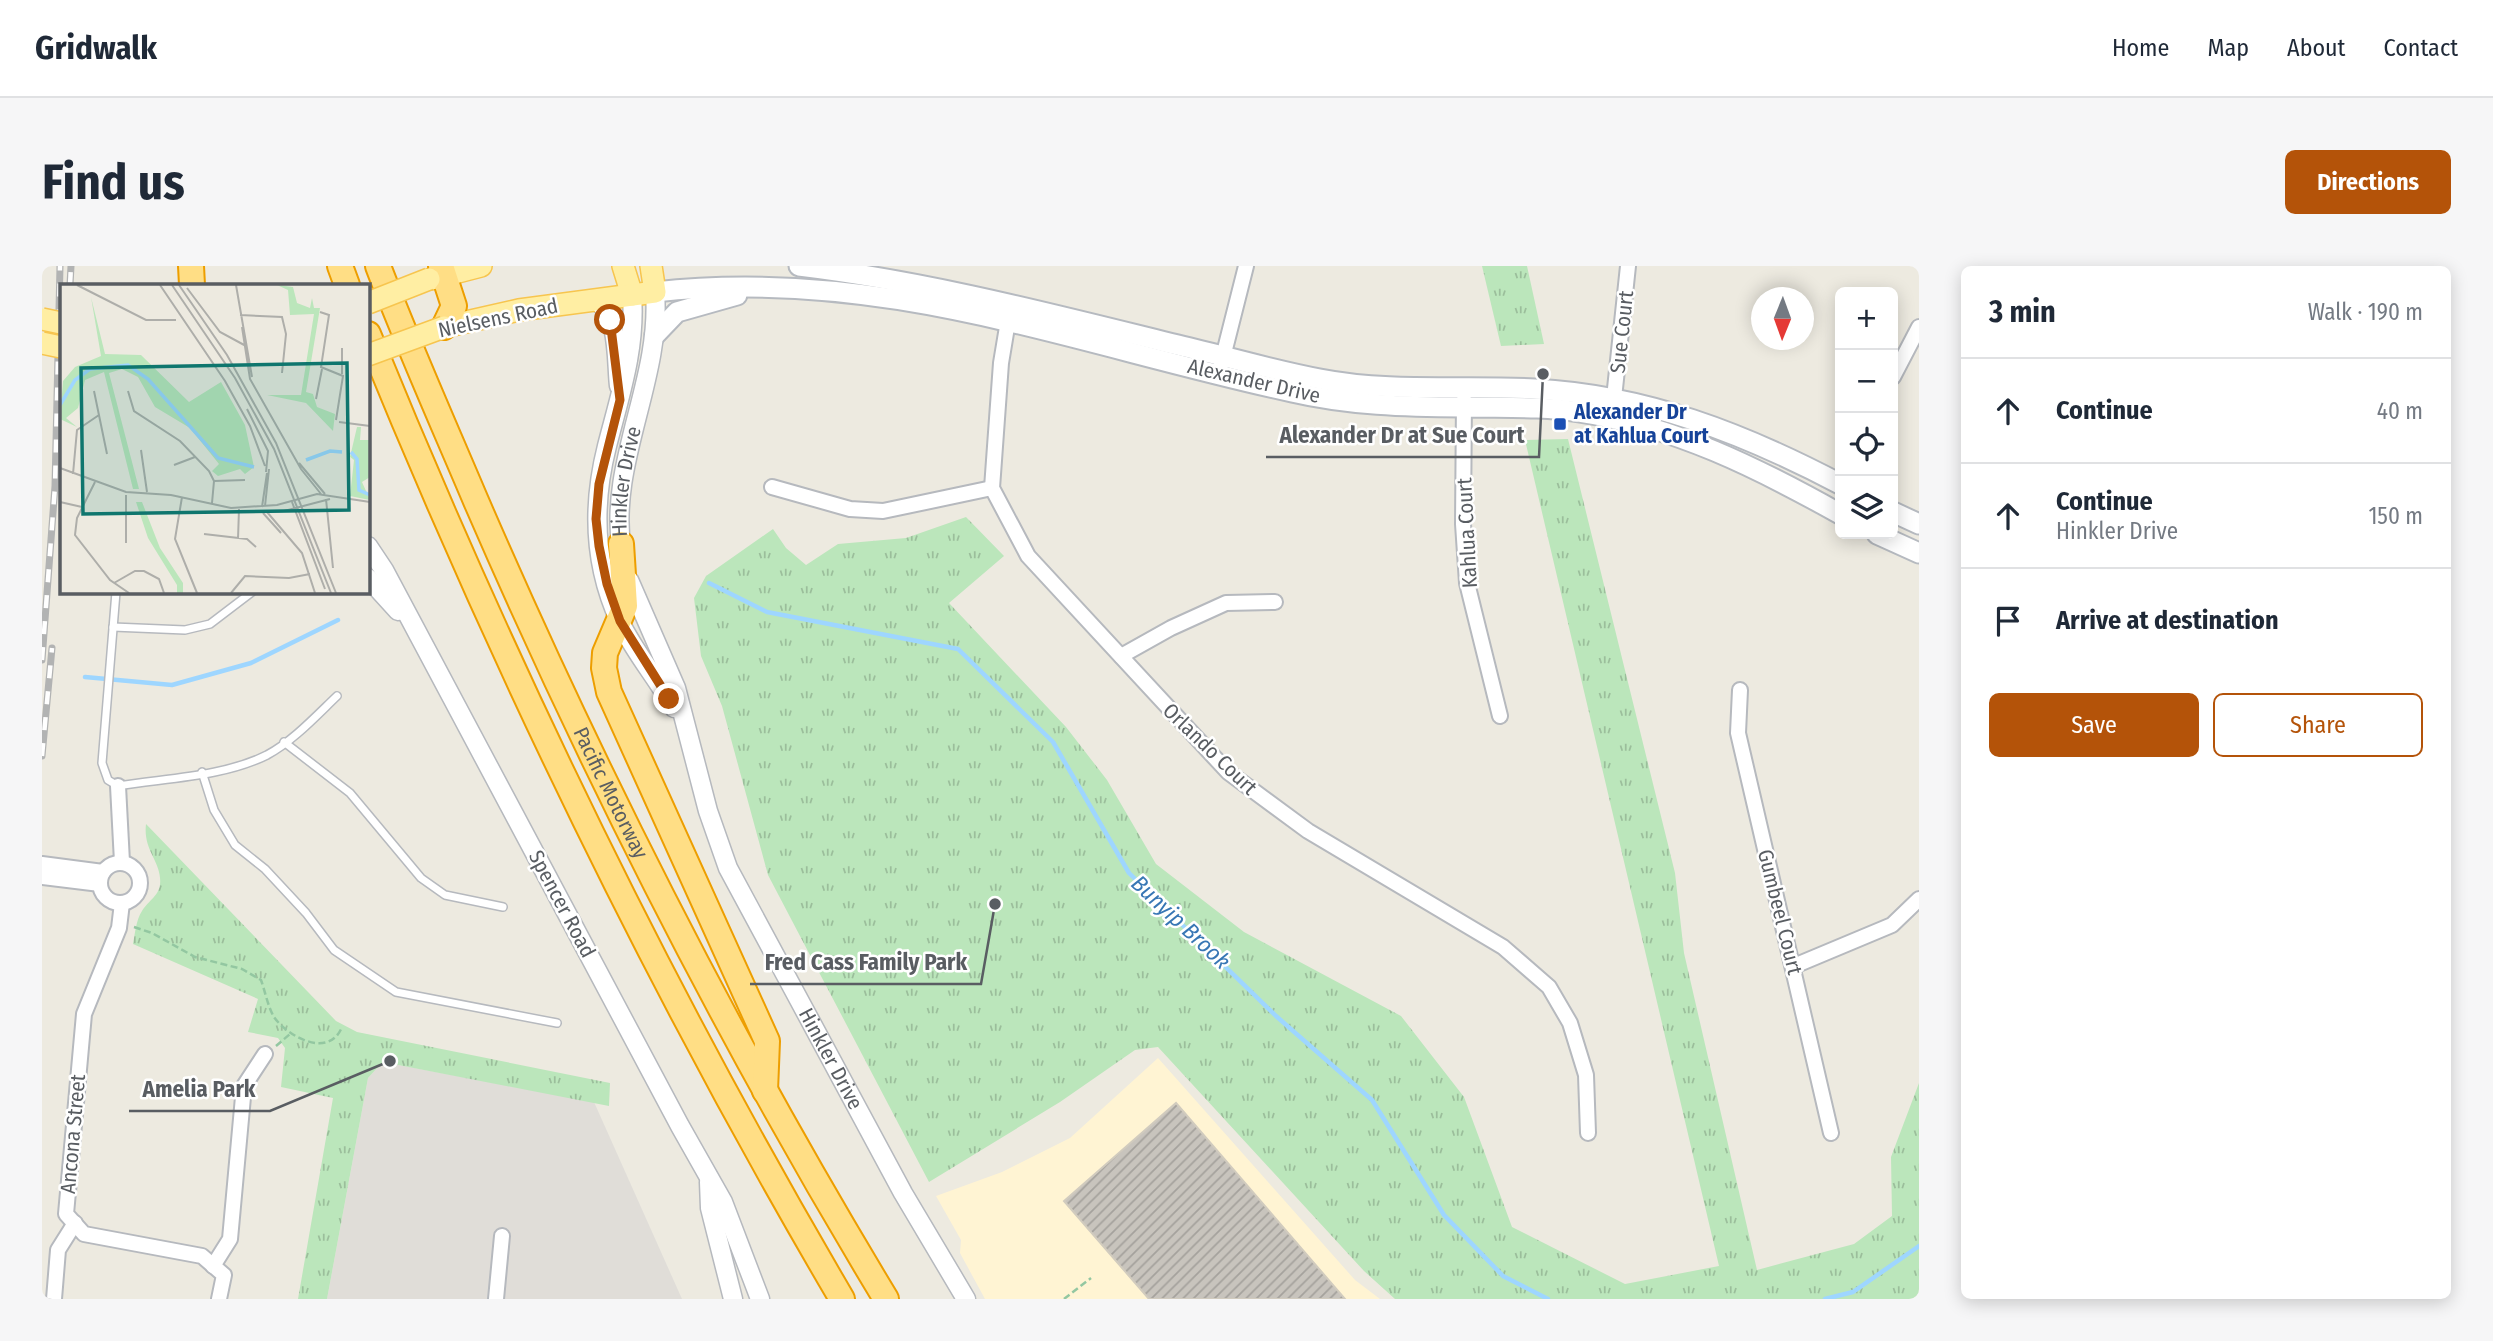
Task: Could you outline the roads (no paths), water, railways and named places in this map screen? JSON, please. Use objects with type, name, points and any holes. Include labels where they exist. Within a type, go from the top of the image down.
[{"type":"highway","points":[[191,266],[192,284]]},
{"type":"highway","points":[[340,266],[347,284]]},
{"type":"highway","name":"Pacific Motorway","points":[[378,266],[415,358],[567,706],[658,889],[765,1092],[886,1299]]},
{"type":"highway","points":[[438,273],[454,306],[444,327]]},
{"type":"highway","name":"Pacific Motorway","points":[[369,336],[436,501],[548,749],[680,1008],[842,1299]]},
{"type":"highway","points":[[621,544],[625,606],[604,658],[609,692],[767,1041],[765,1092]]},
{"type":"main road","points":[[369,303],[438,273],[481,266]]},
{"type":"main road","name":"Hinkler Drive","points":[[623,266],[632,295]]},
{"type":"main road","name":"Hinkler Drive","points":[[652,266],[655,292]]},
{"type":"main road","points":[[655,335],[672,316],[702,303],[812,275]]},
{"type":"main road","name":"Alexander Drive","points":[[655,292],[812,275],[919,300],[1010,312],[1221,365],[1294,393],[1343,400],[1464,398],[1533,389],[1614,398],[1674,412],[1725,430],[1835,479]]},
{"type":"main road","name":"Nielsens Road","points":[[369,355],[444,327],[519,310],[655,292]]},
{"type":"main road","points":[[42,318],[60,323]]},
{"type":"main road","points":[[42,343],[60,347]]},
{"type":"main road","name":"Alexander Drive","points":[[1464,398],[1577,411],[1639,425],[1727,455],[1833,510]]},
{"type":"main road","points":[[1898,514],[1919,524]]},
{"type":"main road","points":[[1888,539],[1919,553]]},
{"type":"street","points":[[1221,365],[1246,266]]},
{"type":"street","name":"Sue Court","points":[[1614,398],[1628,266]]},
{"type":"street","name":"Hinkler Drive","points":[[655,292],[655,335],[619,502],[621,544],[632,592],[673,680],[708,811],[737,886],[903,1193],[966,1299]]},
{"type":"street","name":"Hinkler Drive","points":[[632,295],[630,355],[601,473],[596,519],[604,572],[620,621],[686,729]]},
{"type":"street","points":[[595,300],[603,306],[612,326],[620,400]]},
{"type":"street","points":[[772,487],[850,509],[883,511],[992,488],[1001,363],[1010,312]]},
{"type":"street","points":[[1898,367],[1919,327]]},
{"type":"street","name":"Kahlua Court","points":[[1464,398],[1463,524],[1467,583],[1500,716]]},
{"type":"street","name":"Orlando Court","points":[[992,488],[1028,556],[1198,743],[1262,799],[1308,831],[1503,947],[1541,978],[1570,1023],[1586,1075],[1588,1133]]},
{"type":"street","name":"Spencer Road","points":[[369,547],[379,561],[709,1179],[738,1236],[760,1299]]},
{"type":"street","name":"Spencer Road","points":[[369,579],[415,629]]},
{"type":"street","points":[[1121,656],[1171,628],[1226,603],[1275,602]]},
{"type":"street","name":"Gumbeel Court","points":[[1740,690],[1738,733],[1831,1133]]},
{"type":"street","name":"Ancona Street","points":[[118,786],[122,863],[134,868],[140,880],[134,898],[122,903],[119,928],[84,1014],[66,1214],[84,1234],[202,1256],[213,1266]]},
{"type":"street","points":[[102,878],[111,865],[122,863]]},
{"type":"street","points":[[42,864],[102,878]]},
{"type":"street","points":[[42,877],[102,878]]},
{"type":"street","points":[[102,878],[109,900],[122,903]]},
{"type":"street","points":[[1794,966],[1892,925],[1919,899]]},
{"type":"street","points":[[219,1299],[224,1275],[213,1266],[230,1238],[244,1086],[265,1054]]},
{"type":"street","name":"Spencer Road","points":[[709,1179],[710,1208],[733,1299]]},
{"type":"street","points":[[54,1299],[58,1250],[75,1223]]},
{"type":"street","points":[[496,1299],[502,1236]]},
{"type":"lane","points":[[116,593],[102,762],[108,780],[118,786],[202,772],[268,754],[337,696]]},
{"type":"lane","points":[[113,627],[185,630],[210,624],[251,593]]},
{"type":"lane","points":[[284,742],[350,793],[421,878],[445,895],[503,907]]},
{"type":"lane","points":[[202,772],[214,810],[235,845],[265,869],[334,950],[396,992],[557,1023]]},
{"type":"waterway","name":"Bunyip Brook","points":[[709,583],[767,612],[958,649],[1053,742],[1129,873],[1276,1016],[1372,1100],[1444,1215],[1503,1276],[1548,1299]]},
{"type":"waterway","name":"Bunyip Brook","points":[[85,677],[172,685],[251,663],[338,620]]},
{"type":"waterway","name":"Bunyip Brook","points":[[1825,1299],[1853,1292],[1919,1246]]},
{"type":"railway","points":[[42,660],[55,486],[60,266]]},
{"type":"railway","points":[[70,284],[71,266]]},
{"type":"railway","points":[[42,756],[52,648]]},
{"type":"place","name":"Alexander Dr at Sue Court","points":[[1543,374]]},
{"type":"place","name":"Alexander Dr at Kahlua Court","points":[[1560,424]]},
{"type":"place","name":"Fred Cass Family Park","points":[[995,904]]},
{"type":"place","name":"Amelia Park","points":[[390,1061]]}]
